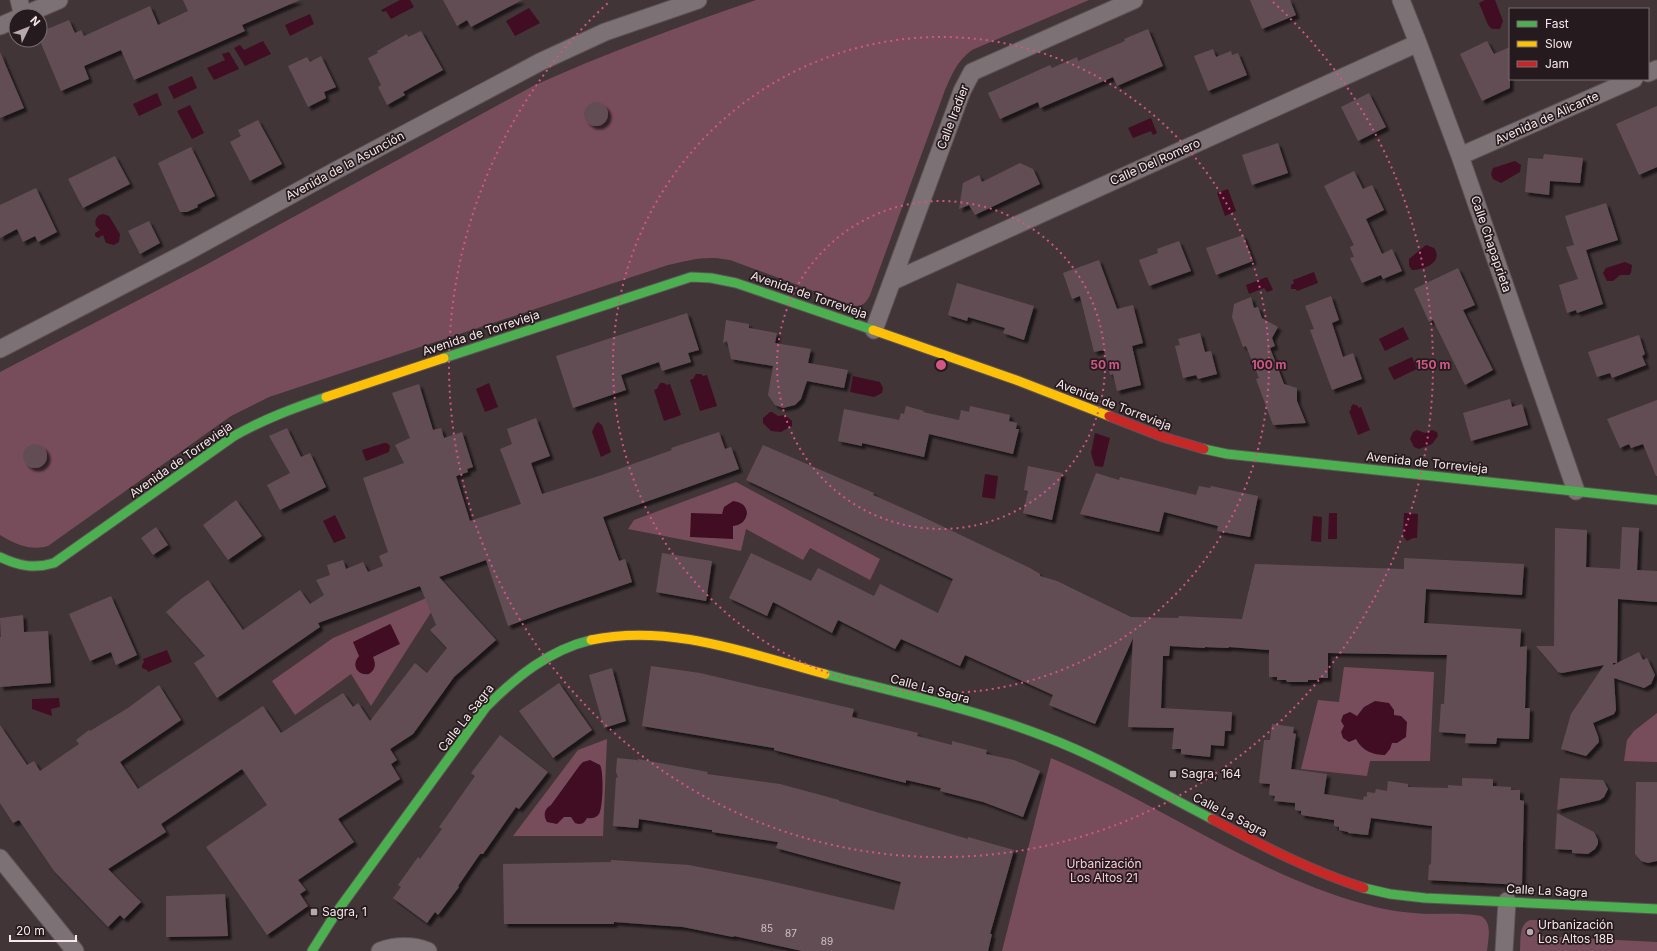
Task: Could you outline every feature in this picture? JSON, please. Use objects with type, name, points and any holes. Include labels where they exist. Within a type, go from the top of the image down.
[{"type":"street","points":[[40,8],[59,0]]},
{"type":"street","name":"Avenida de la Asunción","points":[[0,350],[185,253],[333,172],[540,62],[605,32],[698,0]]},
{"type":"street","name":"Calle Iradier","points":[[874,330],[962,91],[972,72],[1134,0]]},
{"type":"street","name":"Calle Chapaprieta","points":[[1400,0],[1418,43],[1460,156],[1576,491]]},
{"type":"street","name":"Calle Del Romero","points":[[892,281],[1418,43]]},
{"type":"street","name":"Avenida de Alicante","points":[[1460,156],[1632,80]]},
{"type":"street","name":"Avenida de Torrevieja","points":[[0,557],[29,567],[39,568],[54,563],[234,436],[260,421],[293,408],[690,278],[709,276],[722,278],[1016,380],[1190,446],[1227,454],[1657,500]]},
{"type":"street","name":"Calle La Sagra","points":[[312,951],[336,913],[486,708],[505,687],[531,666],[553,654],[583,642],[608,637],[636,635],[667,637],[712,645],[960,709],[1026,729],[1079,750],[1266,847],[1352,884],[1389,894],[1426,898],[1657,909]]},
{"type":"street","points":[[0,858],[75,951]]},
{"type":"street","points":[[1504,951],[1507,901]]},
{"type":"street","points":[[380,951],[396,947],[410,946],[428,951]]},
{"type":"green space","points":[[756,0],[1089,0],[972,50],[959,63],[945,90],[870,295],[866,302],[862,305],[854,306],[730,260],[705,258],[668,265],[269,397],[231,416],[48,546],[35,548],[23,546],[0,535],[0,372],[202,267],[533,86],[643,40]]},
{"type":"green space","points":[[736,482],[880,559],[870,580],[810,548],[803,560],[746,529],[741,551],[628,529],[634,520]]},
{"type":"green space","points":[[431,596],[437,603],[371,706],[351,674],[295,715],[272,681],[333,638]]},
{"type":"green space","points":[[1344,667],[1434,672],[1430,761],[1370,761],[1367,776],[1301,769],[1318,700],[1339,702]]},
{"type":"green space","points":[[1657,713],[1657,762],[1624,761],[1627,740],[1634,731]]},
{"type":"green space","points":[[607,739],[603,836],[513,836],[578,750]]},
{"type":"green space","name":"Urbanización Los Altos 21","points":[[1051,758],[1129,795],[1244,856],[1323,891],[1364,904],[1395,911],[1419,914],[1461,914],[1481,916],[1487,923],[1489,932],[1487,951],[1002,951]]},
{"type":"green space","name":"Urbanización Los Altos 18B","points":[[1530,920],[1539,920],[1539,936],[1657,942],[1657,951],[1520,951],[1522,929],[1526,922]]},
{"type":"shaded area","points":[[400,0],[410,0],[414,7],[391,19],[386,11],[383,12],[381,10]]},
{"type":"shaded area","points":[[1485,0],[1495,0],[1503,21],[1500,29],[1492,29],[1488,25],[1479,3]]},
{"type":"shaded area","points":[[529,8],[540,23],[515,36],[506,21]]},
{"type":"shaded area","points":[[310,14],[314,24],[290,36],[285,25]]},
{"type":"shaded area","points":[[263,41],[271,54],[245,66],[234,48],[240,45],[244,50]]},
{"type":"shaded area","points":[[229,52],[239,69],[214,80],[207,68],[225,60],[222,54]]},
{"type":"shaded area","points":[[192,76],[197,88],[174,99],[168,87]]},
{"type":"shaded area","points":[[157,93],[162,105],[139,116],[133,104]]},
{"type":"shaded area","points":[[190,105],[204,133],[192,139],[177,111]]},
{"type":"shaded area","points":[[1151,118],[1157,133],[1153,135],[1151,131],[1133,138],[1128,128]]},
{"type":"shaded area","points":[[1515,161],[1521,165],[1520,172],[1501,183],[1493,179],[1491,174],[1493,168]]},
{"type":"shaded area","points":[[1228,189],[1236,211],[1225,216],[1217,193]]},
{"type":"shaded area","points":[[103,214],[109,216],[120,234],[119,242],[114,245],[106,243],[103,235],[98,238],[95,236],[95,233],[100,230],[95,224],[96,220],[99,215]]},
{"type":"shaded area","points":[[1426,245],[1434,248],[1436,253],[1435,261],[1422,269],[1412,270],[1409,266],[1409,259]]},
{"type":"shaded area","points":[[1625,262],[1632,265],[1631,273],[1629,275],[1620,275],[1613,281],[1607,281],[1603,273],[1606,268]]},
{"type":"shaded area","points":[[1314,272],[1318,283],[1297,291],[1296,289],[1291,289],[1291,285],[1294,283],[1293,280]]},
{"type":"shaded area","points":[[1267,277],[1273,290],[1267,292],[1264,288],[1249,294],[1246,285]]},
{"type":"shaded area","points":[[1403,327],[1409,339],[1385,351],[1379,339]]},
{"type":"shaded area","points":[[1412,357],[1417,369],[1394,380],[1388,368]]},
{"type":"shaded area","points":[[696,374],[701,374],[703,376],[707,375],[717,406],[700,411],[690,380],[693,379]]},
{"type":"shaded area","points":[[853,376],[880,382],[883,388],[882,393],[874,397],[850,392]]},
{"type":"shaded area","points":[[489,383],[498,407],[485,412],[476,389]]},
{"type":"shaded area","points":[[660,383],[667,385],[670,384],[681,415],[664,421],[654,390],[657,389]]},
{"type":"shaded area","points":[[1353,404],[1358,406],[1358,408],[1361,407],[1370,430],[1358,435],[1349,411],[1351,410]]},
{"type":"shaded area","points":[[770,412],[778,416],[785,415],[792,421],[792,426],[781,432],[771,431],[763,423],[763,418]]},
{"type":"shaded area","points":[[598,422],[602,425],[611,452],[601,457],[592,432]]},
{"type":"shaded area","points":[[1417,430],[1425,433],[1432,430],[1437,432],[1438,436],[1432,444],[1419,449],[1414,447],[1410,439],[1413,432]]},
{"type":"shaded area","points":[[1095,433],[1110,438],[1103,467],[1095,466],[1091,453]]},
{"type":"shaded area","points":[[387,443],[390,446],[389,452],[366,461],[362,450]]},
{"type":"shaded area","points":[[985,474],[998,476],[995,499],[982,497]]},
{"type":"shaded area","points":[[733,501],[743,504],[747,513],[743,522],[733,526],[733,539],[690,537],[691,513],[722,514],[724,507]]},
{"type":"shaded area","points":[[1329,513],[1337,513],[1337,539],[1328,539]]},
{"type":"shaded area","points":[[1404,513],[1418,514],[1417,538],[1407,541],[1403,536]]},
{"type":"shaded area","points":[[335,515],[346,538],[334,543],[323,521]]},
{"type":"shaded area","points":[[1313,516],[1322,517],[1321,542],[1311,541]]},
{"type":"shaded area","points":[[390,624],[400,644],[373,657],[375,666],[369,674],[358,672],[355,666],[359,656],[353,642]]},
{"type":"shaded area","points":[[167,650],[172,662],[148,672],[142,668],[144,662],[143,659]]},
{"type":"shaded area","points":[[59,698],[60,707],[51,709],[52,716],[32,709],[32,699]]},
{"type":"shaded area","points":[[1375,701],[1389,703],[1394,710],[1394,715],[1401,716],[1407,722],[1406,737],[1397,743],[1392,743],[1390,749],[1385,755],[1368,752],[1361,747],[1356,739],[1349,742],[1343,738],[1341,732],[1344,726],[1341,721],[1343,715],[1350,712],[1357,716],[1364,707]]},
{"type":"shaded area","points":[[590,760],[600,765],[601,769],[602,797],[599,814],[594,818],[587,818],[585,822],[581,824],[575,823],[571,817],[564,817],[557,824],[547,822],[545,815],[547,808],[551,805],[580,765],[583,762]]},
{"type":"building","points":[[183,0],[300,0],[242,25],[245,31],[134,80],[121,50],[84,66],[89,79],[61,91],[43,48],[48,48],[48,29],[69,20],[75,33],[81,30],[84,36],[150,6],[158,25],[188,11]]},
{"type":"building","points":[[443,0],[522,0],[471,27],[467,20],[457,26]]},
{"type":"building","points":[[1250,0],[1290,0],[1296,15],[1262,29]]},
{"type":"building","points":[[1148,29],[1163,66],[1117,86],[1113,77],[1040,108],[1038,102],[1000,119],[988,93],[1050,65],[1052,68],[1077,57],[1078,61],[1125,41],[1124,39]]},
{"type":"building","points":[[421,31],[443,70],[403,92],[405,95],[387,105],[378,87],[381,85],[368,58],[378,53],[377,51],[407,34],[408,37]]},
{"type":"building","points":[[1487,41],[1494,54],[1509,47],[1510,88],[1482,101],[1460,54]]},
{"type":"building","points":[[1213,49],[1216,57],[1231,51],[1232,55],[1238,53],[1247,75],[1208,91],[1194,56]]},
{"type":"building","points":[[0,52],[24,108],[0,118]]},
{"type":"building","points":[[321,56],[336,87],[324,92],[326,98],[308,107],[288,66],[307,57],[310,62]]},
{"type":"building","points":[[1369,93],[1386,127],[1358,141],[1341,107]]},
{"type":"building","points":[[596,102],[605,105],[608,114],[605,123],[596,126],[587,123],[584,114],[587,105]]},
{"type":"building","points":[[1657,106],[1657,167],[1639,175],[1616,124]]},
{"type":"building","points":[[258,120],[282,164],[250,181],[230,142],[241,136],[238,130]]},
{"type":"building","points":[[1278,143],[1288,173],[1252,185],[1242,155]]},
{"type":"building","points":[[191,147],[215,196],[197,205],[198,207],[187,212],[180,212],[158,163]]},
{"type":"building","points":[[1544,154],[1583,158],[1580,183],[1550,181],[1549,195],[1525,192],[1528,158],[1543,159]]},
{"type":"building","points":[[115,156],[130,184],[83,208],[68,179]]},
{"type":"building","points":[[1020,163],[1033,169],[1040,184],[975,215],[969,205],[959,209],[963,183],[979,175],[982,182]]},
{"type":"building","points":[[1354,171],[1363,189],[1372,185],[1384,210],[1366,219],[1382,254],[1392,249],[1402,271],[1383,279],[1381,275],[1362,283],[1350,258],[1354,257],[1350,247],[1354,245],[1324,186]]},
{"type":"building","points":[[36,188],[57,232],[38,242],[35,236],[23,242],[17,229],[0,238],[0,205]]},
{"type":"building","points":[[1606,203],[1618,240],[1586,250],[1603,304],[1577,313],[1576,310],[1567,313],[1559,285],[1578,279],[1566,247],[1574,245],[1565,216]]},
{"type":"building","points":[[149,221],[160,243],[140,254],[128,231]]},
{"type":"building","points":[[1243,235],[1253,261],[1216,275],[1206,248]]},
{"type":"building","points":[[1179,241],[1191,271],[1149,286],[1139,260],[1158,253],[1157,249]]},
{"type":"building","points":[[1099,260],[1117,309],[1133,305],[1143,343],[1132,346],[1141,385],[1117,391],[1113,374],[1110,375],[1104,350],[1094,352],[1080,296],[1072,299],[1063,273]]},
{"type":"building","points":[[1458,268],[1475,305],[1463,310],[1493,370],[1465,385],[1433,320],[1429,322],[1414,289]]},
{"type":"building","points":[[957,283],[1034,306],[1024,340],[1003,333],[1005,328],[968,317],[967,321],[948,315]]},
{"type":"building","points":[[1331,296],[1339,320],[1332,323],[1343,357],[1353,353],[1362,379],[1332,390],[1310,330],[1314,329],[1305,306]]},
{"type":"building","points":[[1251,297],[1254,308],[1258,307],[1262,318],[1278,327],[1272,338],[1275,346],[1270,348],[1284,384],[1297,388],[1297,401],[1306,423],[1273,425],[1256,379],[1259,378],[1246,346],[1243,347],[1232,317],[1234,304]]},
{"type":"building","points":[[687,313],[699,350],[688,353],[691,362],[662,371],[659,362],[621,375],[626,390],[573,408],[556,356]]},
{"type":"building","points":[[726,320],[749,324],[749,328],[777,333],[775,343],[811,349],[808,363],[848,370],[844,388],[807,381],[801,399],[795,405],[783,408],[775,405],[768,395],[773,366],[731,359],[727,341],[723,343]]},
{"type":"building","points":[[1200,333],[1205,352],[1211,351],[1217,374],[1198,379],[1196,375],[1183,378],[1175,346],[1180,345],[1178,339]]},
{"type":"building","points":[[1639,335],[1645,354],[1642,356],[1646,365],[1612,378],[1610,373],[1597,377],[1588,352]]},
{"type":"building","points":[[419,384],[433,430],[441,428],[444,438],[462,432],[473,467],[467,469],[468,472],[456,476],[470,521],[521,504],[500,449],[512,444],[507,429],[536,418],[550,456],[531,463],[542,494],[602,475],[672,450],[671,448],[719,432],[725,449],[731,447],[739,469],[603,517],[619,561],[625,559],[632,582],[508,626],[486,560],[439,577],[496,640],[454,677],[413,734],[390,749],[397,760],[391,764],[400,779],[338,819],[354,842],[298,880],[306,890],[300,894],[308,906],[267,935],[206,847],[267,805],[242,769],[161,824],[166,832],[108,869],[141,902],[124,919],[120,915],[108,927],[54,871],[19,820],[13,823],[0,803],[0,725],[27,765],[34,761],[40,771],[79,744],[76,740],[89,730],[90,731],[128,708],[159,685],[181,720],[120,762],[138,789],[263,706],[281,733],[343,693],[353,707],[358,703],[370,721],[415,663],[427,673],[447,648],[430,630],[436,625],[420,586],[318,623],[320,627],[217,698],[194,663],[205,656],[166,612],[181,599],[208,580],[243,630],[300,590],[310,604],[324,595],[316,580],[330,575],[327,565],[343,560],[346,569],[363,562],[368,572],[383,566],[379,556],[388,552],[363,478],[404,463],[395,445],[410,438],[392,393]]},
{"type":"building","points":[[1510,399],[1512,407],[1522,404],[1528,425],[1471,441],[1463,413]]},
{"type":"building","points":[[1657,400],[1656,476],[1643,444],[1631,448],[1629,444],[1620,448],[1607,419]]},
{"type":"building","points":[[906,406],[924,411],[923,412],[959,420],[961,410],[969,412],[970,406],[1010,415],[1009,421],[1017,423],[1016,429],[1019,429],[1013,454],[929,434],[924,457],[862,443],[862,446],[838,441],[844,409],[899,420],[901,413],[904,414]]},
{"type":"building","points":[[287,428],[301,457],[310,453],[326,487],[280,510],[267,485],[290,473],[269,436]]},
{"type":"building","points":[[35,444],[44,447],[47,456],[44,465],[35,468],[26,465],[23,456],[26,447]]},
{"type":"building","points":[[763,445],[874,493],[873,495],[1030,568],[1040,574],[1040,576],[1057,581],[1131,617],[1178,618],[1179,616],[1242,619],[1255,564],[1404,569],[1404,558],[1524,564],[1522,595],[1426,589],[1424,623],[1521,629],[1520,647],[1527,646],[1525,708],[1530,708],[1529,739],[1497,738],[1496,744],[1465,743],[1466,734],[1439,732],[1441,704],[1444,704],[1447,655],[1328,653],[1328,678],[1308,680],[1308,682],[1287,682],[1286,680],[1277,680],[1277,677],[1269,677],[1269,650],[1229,647],[1205,648],[1170,646],[1169,656],[1163,656],[1161,708],[1232,712],[1231,731],[1225,731],[1224,746],[1211,745],[1210,757],[1181,754],[1181,749],[1172,749],[1174,728],[1128,727],[1133,638],[1095,724],[1049,705],[1053,695],[965,655],[960,666],[901,639],[895,649],[838,620],[832,633],[773,602],[767,616],[729,598],[751,553],[811,581],[818,568],[874,596],[880,584],[938,613],[953,579],[746,480]]},
{"type":"building","points":[[1028,466],[1062,473],[1052,520],[1023,513],[1028,491],[1024,490]]},
{"type":"building","points":[[1096,473],[1119,480],[1120,477],[1196,495],[1199,486],[1210,488],[1211,486],[1258,496],[1250,537],[1217,531],[1218,526],[1164,512],[1159,532],[1080,514]]},
{"type":"building","points":[[236,500],[262,536],[228,560],[203,525]]},
{"type":"building","points":[[156,527],[168,545],[153,555],[141,538]]},
{"type":"building","points":[[1622,527],[1639,528],[1637,570],[1657,571],[1657,602],[1618,599],[1617,663],[1639,652],[1643,660],[1647,658],[1655,675],[1651,684],[1644,688],[1614,678],[1616,710],[1614,714],[1593,723],[1599,742],[1586,756],[1561,749],[1571,714],[1604,665],[1562,673],[1558,672],[1536,646],[1554,646],[1555,528],[1587,530],[1586,567],[1620,569]]},
{"type":"building","points":[[662,553],[712,561],[706,601],[656,592]]},
{"type":"building","points":[[111,596],[137,655],[116,665],[111,652],[90,661],[69,614]]},
{"type":"building","points":[[23,615],[24,632],[48,631],[51,683],[0,687],[0,618]]},
{"type":"building","points":[[651,666],[700,673],[854,709],[852,717],[918,733],[917,736],[952,745],[952,741],[987,750],[986,754],[1014,760],[1040,771],[1023,817],[983,802],[940,791],[941,788],[906,780],[906,783],[774,750],[774,748],[642,726]]},
{"type":"building","points":[[612,668],[626,721],[604,728],[589,675]]},
{"type":"building","points":[[559,683],[592,730],[553,758],[519,711]]},
{"type":"building","points":[[1272,724],[1294,727],[1293,733],[1296,734],[1291,769],[1327,774],[1324,794],[1363,800],[1364,796],[1367,797],[1367,792],[1375,793],[1376,789],[1387,791],[1388,781],[1408,784],[1408,787],[1448,788],[1448,785],[1462,786],[1462,778],[1493,779],[1493,786],[1511,787],[1511,790],[1520,790],[1520,800],[1524,801],[1522,885],[1428,880],[1429,865],[1431,864],[1432,826],[1371,818],[1368,835],[1348,833],[1339,830],[1339,827],[1334,826],[1334,820],[1301,815],[1301,811],[1295,810],[1295,803],[1274,801],[1275,796],[1269,795],[1270,784],[1259,783],[1264,740],[1270,740]]},
{"type":"building","points":[[500,735],[548,772],[519,809],[516,807],[483,854],[480,854],[458,886],[459,887],[438,915],[435,912],[427,923],[393,898],[401,887],[398,885],[418,857],[420,859],[442,829],[439,827],[475,776],[471,773]]},
{"type":"building","points":[[617,758],[637,760],[637,762],[638,759],[708,772],[707,774],[780,784],[839,800],[968,839],[968,837],[1014,850],[990,934],[992,934],[988,951],[802,951],[734,936],[683,927],[614,922],[614,924],[504,924],[503,864],[611,862],[611,860],[689,865],[766,880],[894,910],[901,882],[776,848],[778,842],[639,819],[638,828],[613,826],[616,778],[618,777],[616,772]]},
{"type":"building","points":[[1560,778],[1603,780],[1608,789],[1604,797],[1600,800],[1557,810]]},
{"type":"building","points":[[1636,782],[1657,782],[1657,861],[1648,863],[1641,861],[1635,854]]},
{"type":"building","points":[[1557,813],[1594,832],[1598,840],[1598,844],[1595,849],[1588,854],[1572,853],[1572,850],[1555,849]]},
{"type":"building","points":[[225,894],[228,936],[166,937],[166,896]]},
{"type":"traffic: fast","points":[[444,358],[691,277],[711,278],[736,283],[873,330]]},
{"type":"traffic: fast","points":[[0,557],[14,563],[27,566],[40,566],[54,563],[234,436],[279,414],[326,397]]},
{"type":"traffic: fast","points":[[1204,449],[1227,454],[1657,500]]},
{"type":"traffic: fast","points":[[312,951],[336,913],[486,707],[509,685],[534,666],[561,650],[591,640]]},
{"type":"traffic: fast","points":[[825,674],[964,710],[1046,737],[1110,765],[1212,819]]},
{"type":"traffic: fast","points":[[1364,888],[1390,894],[1425,898],[1657,909]]},
{"type":"traffic: slow","points":[[873,330],[1016,380],[1109,416]]},
{"type":"traffic: slow","points":[[326,397],[444,358]]},
{"type":"traffic: slow","points":[[591,640],[620,636],[650,635],[680,638],[739,650],[825,674]]},
{"type":"traffic: jam","points":[[1109,416],[1163,437],[1204,449]]},
{"type":"traffic: jam","points":[[1212,819],[1306,866],[1364,888]]},
{"type":"place","name":"Sagra, 164","points":[[1173,774]]},
{"type":"place","name":"Sagra, 1","points":[[314,912]]},
{"type":"place","name":"Urbanización Los Altos 18B","points":[[1530,932]]}]
